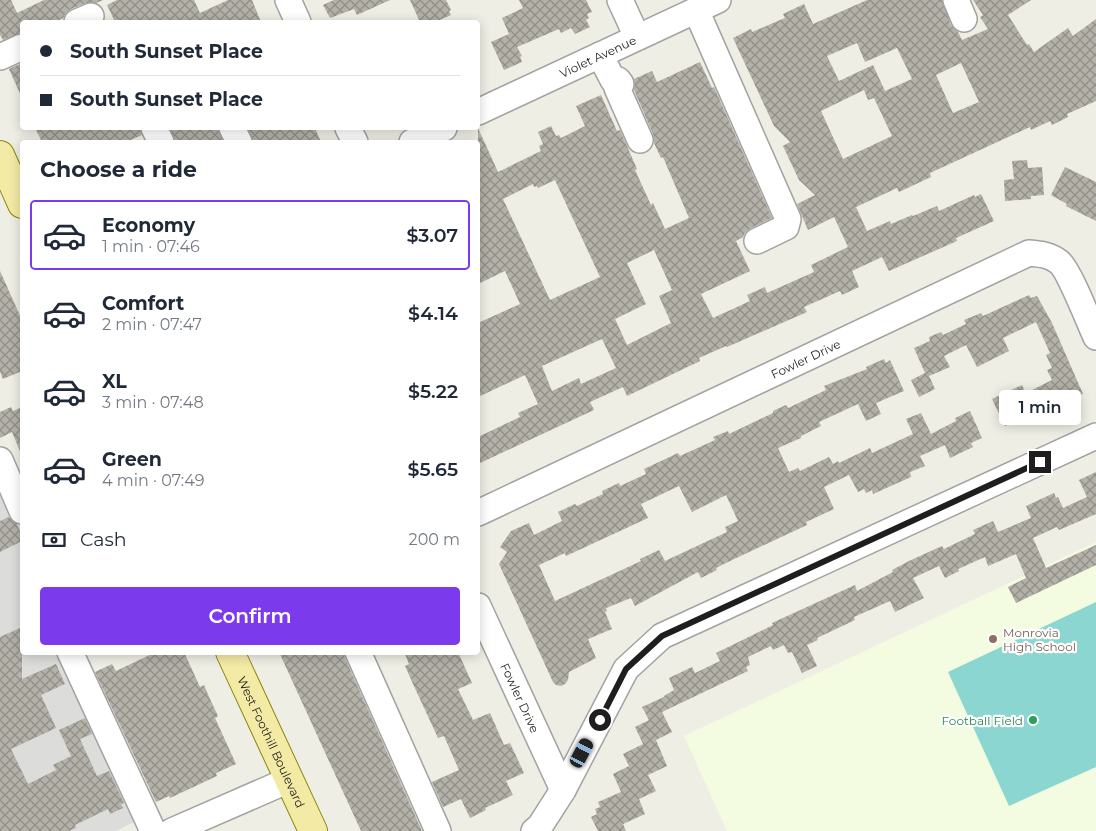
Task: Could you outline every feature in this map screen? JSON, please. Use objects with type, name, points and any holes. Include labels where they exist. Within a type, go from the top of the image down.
[{"type":"main road","points":[[0,156],[13,196]]},
{"type":"main road","name":"West Foothill Boulevard","points":[[231,655],[313,831]]},
{"type":"street","points":[[288,0],[297,20]]},
{"type":"street","points":[[620,0],[637,37]]},
{"type":"street","points":[[707,5],[788,219],[786,227],[757,241]]},
{"type":"street","name":"Violet Avenue","points":[[480,111],[707,5]]},
{"type":"street","points":[[0,57],[20,48]]},
{"type":"street","points":[[600,55],[613,80],[618,80],[621,84],[617,88],[640,140]]},
{"type":"street","points":[[417,140],[439,130]]},
{"type":"street","name":"Fowler Drive","points":[[480,512],[1029,253],[1046,254],[1060,263],[1069,277],[1096,337]]},
{"type":"street","points":[[534,831],[540,826],[563,790],[626,669],[662,636],[1096,436]]},
{"type":"street","points":[[8,472],[20,505]]},
{"type":"street","name":"Fowler Drive","points":[[480,610],[563,790]]},
{"type":"street","points":[[71,655],[153,831]]},
{"type":"street","points":[[359,655],[438,831]]},
{"type":"street","points":[[172,831],[289,780]]},
{"type":"shaded area","points":[[8,490],[20,516],[20,655],[60,655],[140,819],[116,831],[0,831],[0,494]]},
{"type":"shaded area","name":"Monrovia High School","points":[[1096,542],[1096,831],[727,831],[684,736]]},
{"type":"shaded area","name":"Football Field","points":[[1096,602],[1096,767],[1009,806],[948,672]]},
{"type":"building","points":[[0,0],[11,0],[17,13],[44,0],[103,0],[96,3],[86,3],[71,9],[59,20],[20,20],[20,34],[3,40],[0,35]]},
{"type":"building","points":[[117,0],[194,0],[200,13],[228,0],[252,0],[260,20],[114,20],[107,5]]},
{"type":"building","points":[[334,0],[390,0],[357,15],[354,9],[330,18],[323,5]]},
{"type":"building","points":[[410,0],[446,0],[451,10],[449,11],[451,15],[440,20],[419,20]]},
{"type":"building","points":[[519,0],[586,0],[592,12],[587,14],[589,18],[586,20],[590,27],[575,34],[571,28],[561,33],[559,29],[517,47],[522,56],[520,57],[522,62],[504,70],[491,42],[509,34],[502,18],[523,8]]},
{"type":"building","points":[[867,0],[942,0],[951,25],[958,32],[962,40],[988,29],[980,17],[983,15],[973,0],[1031,0],[1008,15],[1027,45],[1029,44],[1034,52],[1068,28],[1073,36],[1096,19],[1096,101],[1067,114],[1068,117],[1052,125],[1050,121],[1031,130],[1030,127],[930,173],[931,177],[899,192],[897,188],[856,207],[867,231],[890,221],[891,224],[937,206],[939,211],[974,195],[975,197],[981,194],[994,221],[956,238],[957,241],[889,271],[882,257],[852,271],[859,287],[842,295],[840,291],[804,307],[807,312],[699,358],[700,361],[627,396],[623,387],[590,402],[594,410],[480,463],[480,436],[520,417],[518,413],[538,404],[525,375],[480,396],[480,322],[520,304],[505,271],[480,283],[480,140],[478,140],[478,130],[498,172],[541,151],[539,146],[543,144],[538,132],[551,126],[556,136],[559,135],[561,138],[585,126],[576,106],[601,95],[617,131],[620,130],[651,205],[653,203],[665,229],[689,218],[663,157],[661,158],[654,143],[653,134],[634,90],[634,79],[652,71],[657,82],[700,62],[712,88],[714,87],[772,218],[751,228],[743,237],[736,241],[750,271],[701,294],[713,318],[750,301],[747,295],[765,287],[767,293],[814,272],[811,265],[848,247],[834,217],[808,230],[797,204],[815,195],[799,180],[783,146],[790,142],[774,126],[733,38],[751,29],[752,32],[785,18],[783,14],[804,4],[813,24]],"holes":[[[857,43],[865,62],[897,48],[912,79],[885,91],[873,65],[839,81],[827,56]],[[961,63],[979,102],[953,113],[936,75]],[[864,90],[868,100],[874,98],[892,136],[843,159],[821,111]],[[555,180],[600,277],[550,300],[503,199],[533,184],[534,187],[537,186],[538,188]],[[654,250],[672,290],[659,296],[671,323],[627,345],[615,319],[646,304],[627,263]],[[602,339],[616,368],[581,384],[579,378],[552,391],[542,366]]]},
{"type":"building","points":[[20,64],[20,94],[9,69]]},
{"type":"building","points":[[36,130],[141,130],[142,135],[131,140],[41,140]]},
{"type":"building","points":[[171,130],[219,130],[222,140],[174,140]]},
{"type":"building","points":[[249,130],[316,130],[320,140],[252,140]]},
{"type":"building","points":[[1027,160],[1028,168],[1042,167],[1044,195],[1031,196],[1031,199],[1005,201],[1004,180],[1014,179],[1012,161]]},
{"type":"building","points":[[1065,167],[1096,182],[1096,221],[1066,206],[1067,204],[1051,195]]},
{"type":"building","points":[[0,271],[20,316],[20,372],[3,379],[0,372]]},
{"type":"building","points":[[1029,295],[1031,298],[1037,296],[1052,323],[1083,394],[1077,396],[1078,399],[1024,424],[1021,418],[1005,426],[992,399],[1022,385],[1026,393],[1052,380],[1047,370],[1052,368],[1046,355],[1050,353],[1036,322],[1003,338],[1009,351],[977,367],[966,345],[944,356],[950,367],[929,376],[935,389],[919,397],[911,380],[925,373],[914,348],[930,341],[929,337],[941,332],[943,335],[966,324],[964,320],[981,313],[983,316]]},
{"type":"building","points":[[884,359],[886,363],[890,360],[904,391],[876,403],[881,414],[866,421],[858,404],[819,422],[821,426],[801,436],[801,438],[778,448],[789,472],[798,468],[800,471],[829,457],[833,464],[870,448],[872,453],[913,434],[906,419],[921,413],[931,434],[956,421],[955,418],[970,411],[982,438],[971,443],[973,447],[950,458],[945,445],[920,456],[925,466],[910,472],[911,477],[873,494],[872,490],[866,493],[864,489],[858,492],[849,475],[824,487],[834,509],[806,522],[807,525],[716,568],[717,570],[701,578],[698,572],[635,606],[631,598],[606,608],[607,611],[605,612],[612,629],[588,639],[596,658],[569,672],[568,680],[565,684],[561,686],[556,685],[499,564],[507,552],[500,547],[511,531],[529,523],[534,535],[562,521],[558,512],[603,494],[602,491],[619,483],[620,486],[646,474],[644,469],[678,453],[680,456],[715,440],[713,437],[728,431],[729,434],[786,405],[788,408],[826,390],[824,386],[867,369],[866,367]],"holes":[[[679,486],[692,512],[726,495],[738,521],[725,527],[727,532],[665,561],[659,550],[640,559],[641,561],[555,601],[539,565],[565,553],[566,556],[648,518],[641,504]]]},
{"type":"building","points":[[11,407],[13,411],[20,408],[20,451],[12,432],[0,438],[0,412]]},
{"type":"building","points":[[1096,472],[1096,514],[1059,530],[1057,527],[1033,538],[1046,568],[1096,545],[1096,565],[1016,603],[1008,587],[1026,578],[1016,554],[988,566],[985,557],[958,569],[959,571],[945,578],[939,566],[913,578],[924,598],[895,612],[890,601],[854,617],[855,620],[817,638],[818,640],[807,645],[817,666],[802,673],[792,652],[788,653],[784,645],[773,650],[771,646],[748,657],[750,665],[746,667],[748,671],[662,712],[672,732],[656,740],[667,766],[648,775],[656,791],[639,799],[645,814],[623,824],[626,831],[598,831],[591,817],[597,814],[595,809],[600,807],[598,802],[621,792],[613,774],[629,766],[623,754],[643,744],[635,727],[649,720],[642,707],[674,690],[669,678],[692,667],[695,673],[720,661],[716,653],[773,625],[772,623],[855,585],[857,591],[893,572],[892,570],[909,561],[942,546],[944,549],[975,534],[973,530],[993,521],[998,532],[1031,518],[1026,506],[1054,493],[1063,508],[1087,497],[1079,480]]},
{"type":"building","points":[[9,517],[17,524],[20,531],[20,542],[0,552],[0,521]]},
{"type":"building","points":[[20,628],[22,679],[56,664],[65,684],[41,695],[56,728],[11,749],[28,784],[56,770],[53,765],[71,756],[59,730],[85,718],[92,734],[80,739],[97,776],[109,771],[124,803],[121,804],[123,808],[110,814],[108,809],[75,825],[76,828],[69,831],[0,831],[0,637]]},
{"type":"building","points":[[150,655],[185,655],[200,687],[204,685],[218,716],[215,718],[236,764],[216,773],[217,776],[170,798],[169,796],[156,802],[95,672],[112,664],[116,671]]},
{"type":"building","points":[[280,655],[344,655],[422,831],[361,831]]},
{"type":"building","points":[[405,655],[459,655],[472,683],[458,689],[473,720],[490,713],[504,745],[510,743],[524,773],[506,781],[513,795],[485,808],[486,810],[470,818],[461,799],[443,807],[432,782],[459,770],[444,736],[438,738],[405,666],[409,664]]},
{"type":"place","name":"Monrovia High School","points":[[993,639]]},
{"type":"place","name":"Football Field","points":[[1033,720]]},
{"type":"route","points":[[600,720],[626,669],[662,636],[1040,462]]}]
